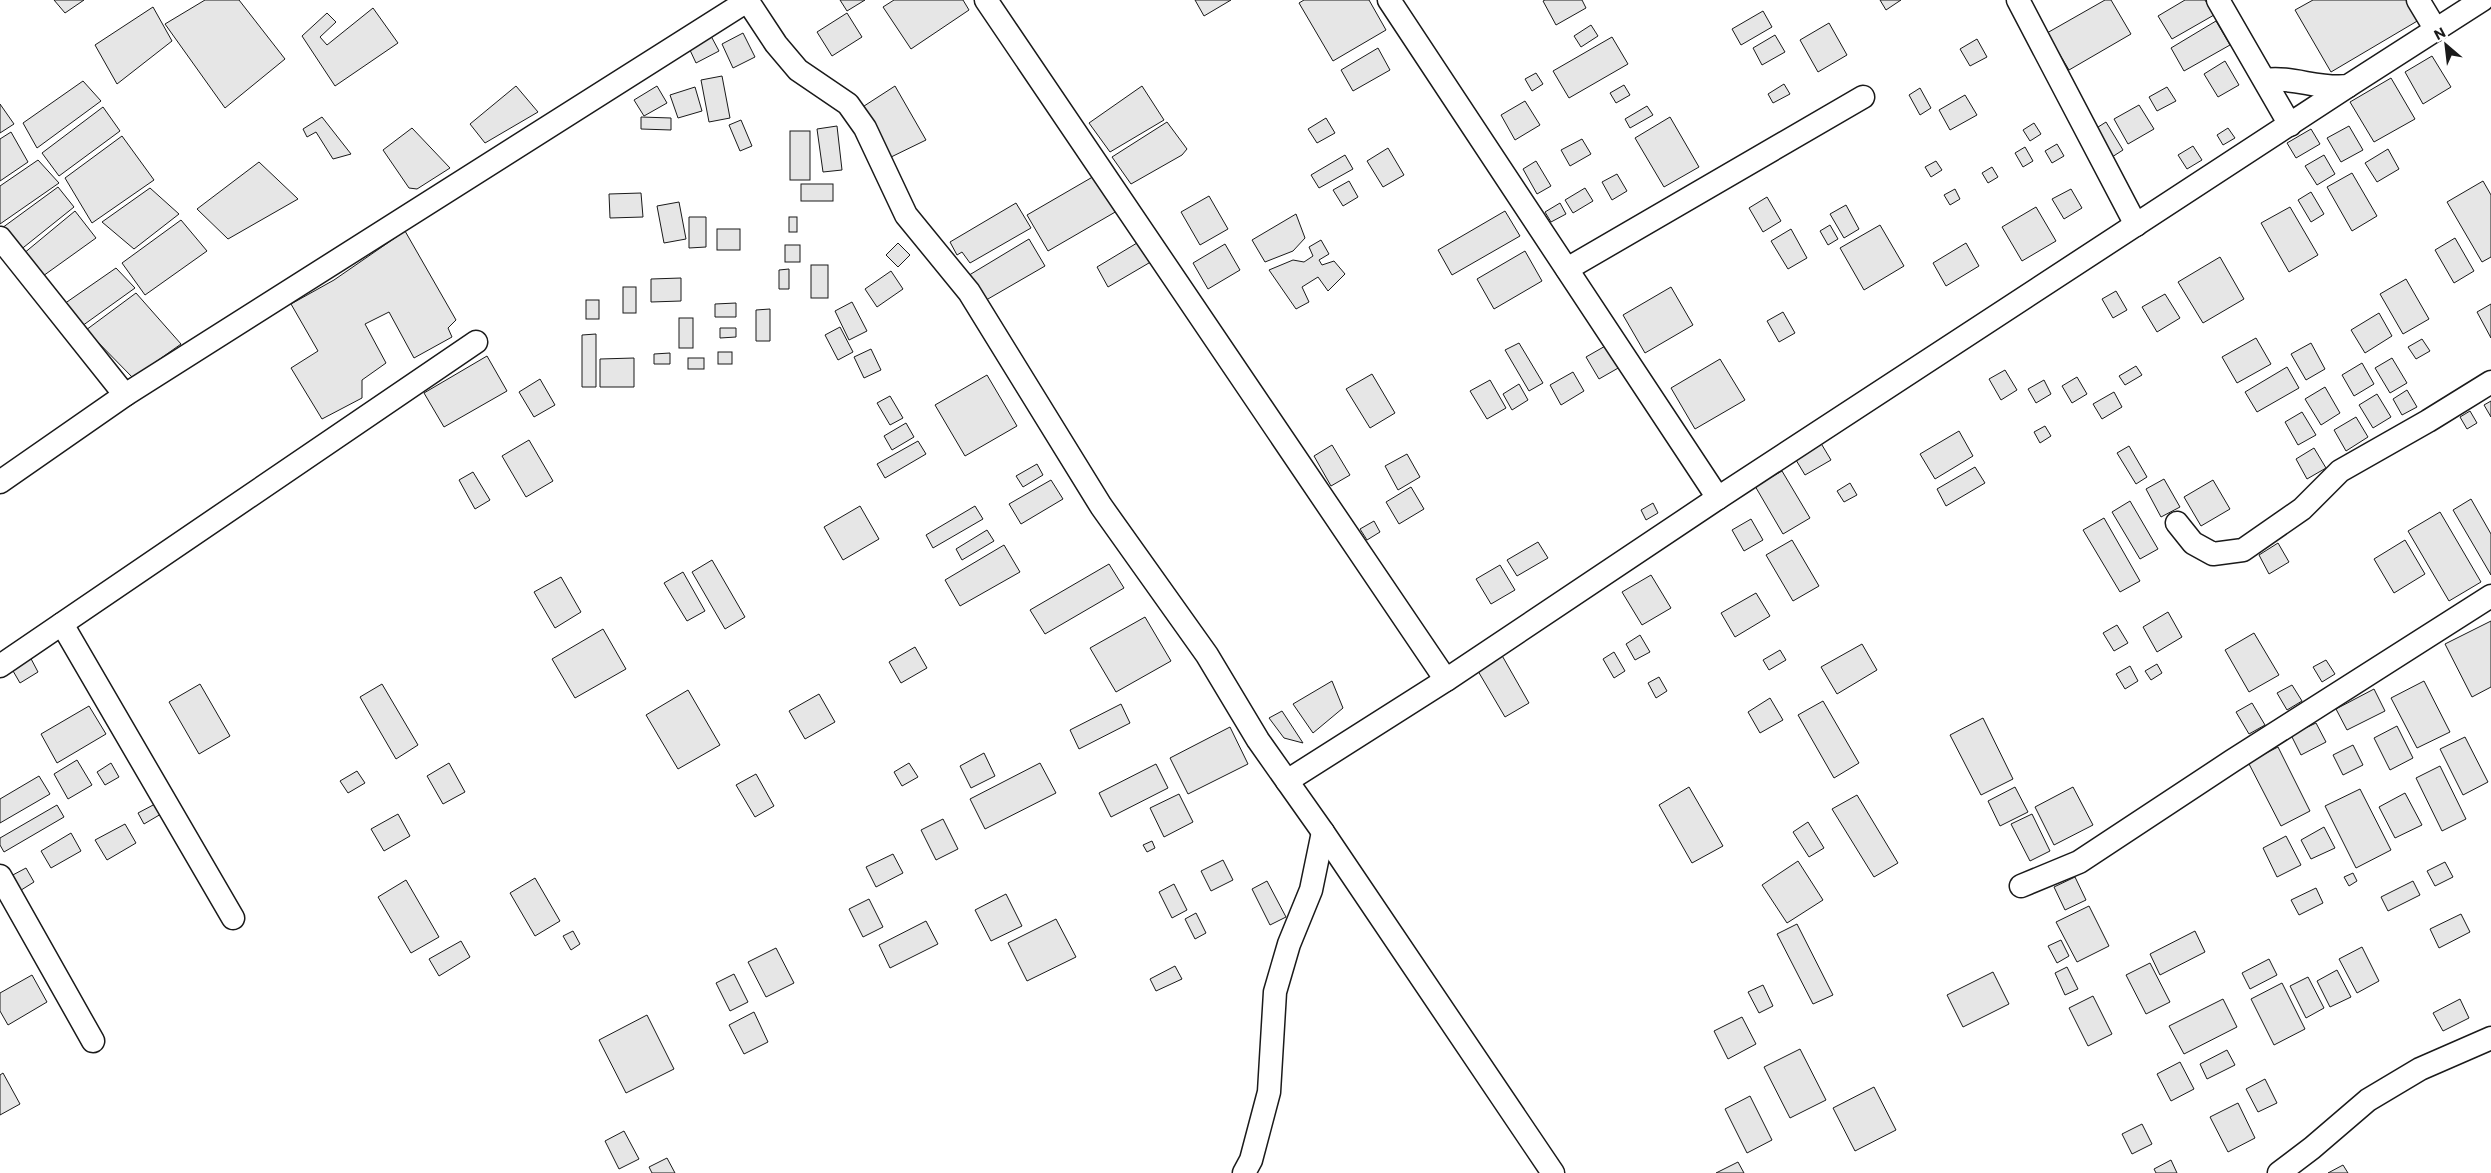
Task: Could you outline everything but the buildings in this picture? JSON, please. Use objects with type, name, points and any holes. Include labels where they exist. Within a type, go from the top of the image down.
[{"type":"street","points":[[0,482],[125,395],[747,0],[776,44],[798,70],[848,104],[865,128],[906,215],[969,292],[1101,506],[1207,655],[1258,740],[1323,832],[1553,1173]]},
{"type":"street","points":[[986,0],[1446,680]]},
{"type":"street","points":[[1390,0],[1718,498]]},
{"type":"street","points":[[2018,0],[2136,225]]},
{"type":"street","points":[[2218,0],[2290,124]]},
{"type":"street","points":[[2418,0],[2436,30]]},
{"type":"street","points":[[1287,781],[1446,680],[1718,498],[2482,0]]},
{"type":"street","points":[[2265,80],[2276,79],[2331,88],[2348,86]]},
{"type":"street","points":[[1567,269],[1863,96]]},
{"type":"street","points":[[0,238],[125,395]]},
{"type":"street","points":[[0,666],[476,342]]},
{"type":"street","points":[[2177,523],[2193,543],[2213,554],[2243,550],[2302,509],[2340,471],[2428,421],[2491,382]]},
{"type":"street","points":[[2021,886],[2079,862],[2232,760],[2491,596]]},
{"type":"street","points":[[62,624],[233,918]]},
{"type":"street","points":[[1244,1173],[1251,1160],[1269,1092],[1275,992],[1289,944],[1311,890],[1323,832]]},
{"type":"street","points":[[0,876],[93,1041]]},
{"type":"street","points":[[2279,1173],[2312,1148],[2368,1100],[2420,1069],[2491,1038]]}]
